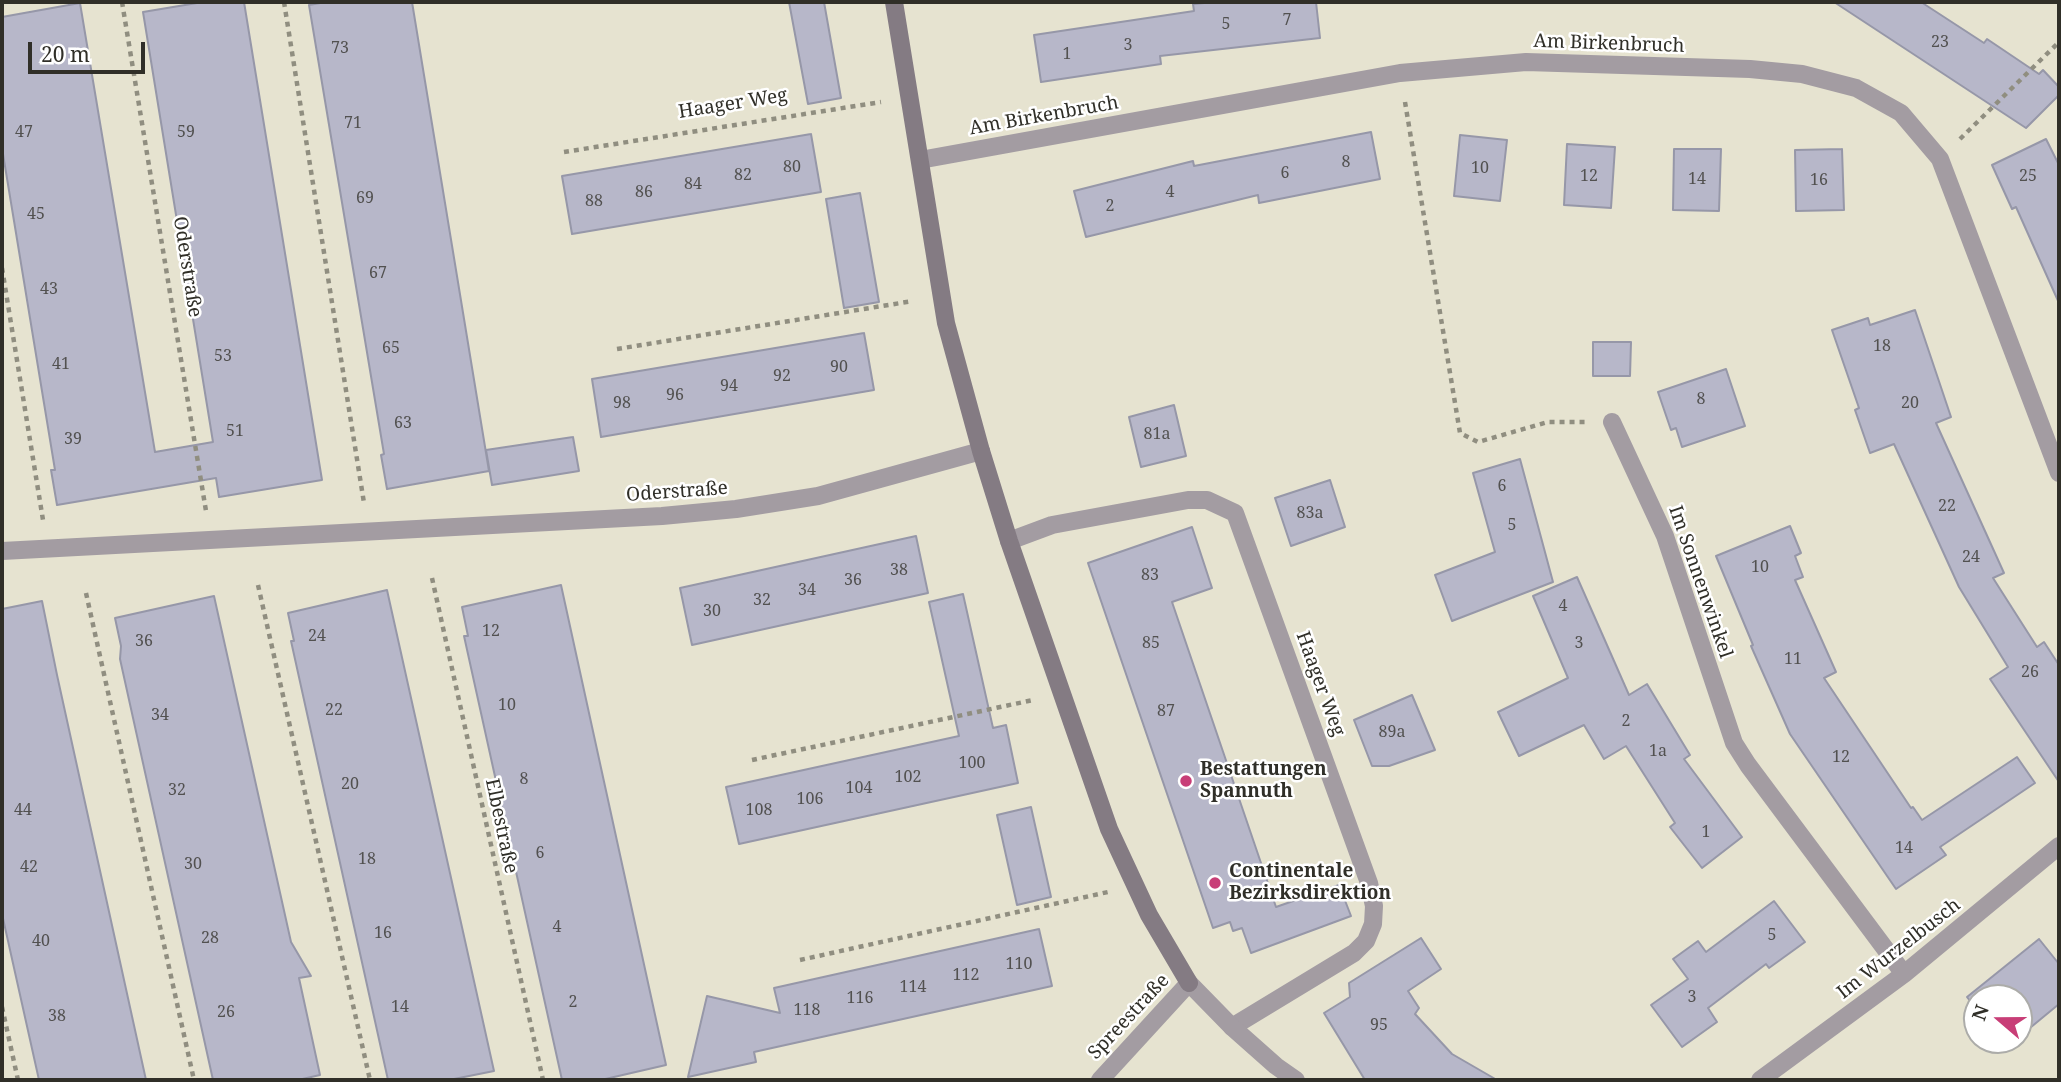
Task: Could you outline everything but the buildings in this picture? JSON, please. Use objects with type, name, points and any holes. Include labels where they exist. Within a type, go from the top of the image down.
[{"type":"street","points":[[894,2],[946,323],[1009,541],[1109,829],[1149,915],[1189,983],[1232,1027],[1296,1080]]},
{"type":"street","name":"Am Birkenbruch","points":[[920,160],[1400,73],[1526,62],[1750,69],[1802,74],[1856,88],[1901,113],[1940,159],[2059,473]]},
{"type":"street","name":"Im Sonnenwinkel","points":[[1612,422],[1665,536],[1734,743],[1904,974]]},
{"type":"street","name":"Oderstraße","points":[[2,551],[662,516],[736,509],[818,496],[981,451]]},
{"type":"street","name":"Haager Weg","points":[[1009,541],[1052,525],[1188,500],[1207,500],[1235,513],[1369,883],[1374,906],[1373,924],[1366,941],[1354,953],[1232,1027]]},
{"type":"street","name":"Im Wurzelbusch","points":[[1760,1080],[1904,974],[2059,846]]},
{"type":"street","name":"Spreestraße","points":[[1100,1080],[1189,983]]},
{"type":"path","name":"Oderstraße","points":[[122,2],[211,539]]},
{"type":"path","points":[[285,2],[369,531]]},
{"type":"path","points":[[1940,159],[2059,42]]},
{"type":"path","points":[[1400,73],[1460,433],[1478,442],[1548,422],[1612,422]]},
{"type":"path","name":"Haager Weg","points":[[564,152],[909,97]]},
{"type":"path","points":[[2,268],[48,548]]},
{"type":"path","points":[[617,349],[942,297]]},
{"type":"path","name":"Elbestraße","points":[[432,578],[542,1080]]},
{"type":"path","points":[[258,585],[370,1080]]},
{"type":"path","points":[[86,593],[194,1080]]},
{"type":"path","points":[[752,760],[1061,694]]},
{"type":"path","points":[[800,960],[1136,886]]},
{"type":"path","points":[[2,1007],[18,1080]]},
{"type":"place","name":"Bestattungen Spannuth","points":[[1186,781]]},
{"type":"place","name":"Continentale Bezirksdirektion","points":[[1215,883]]}]
